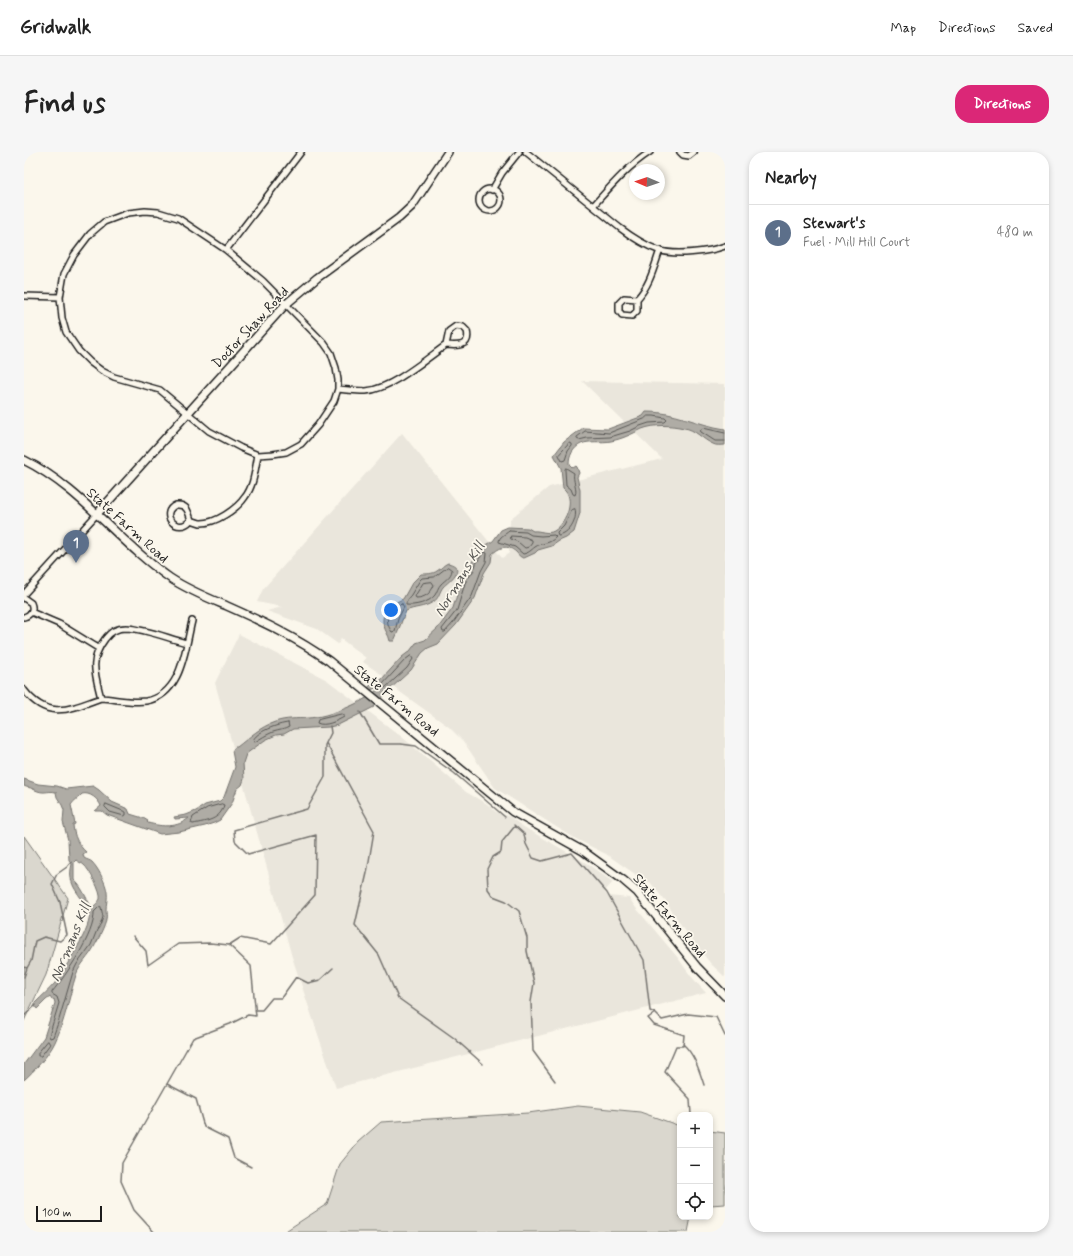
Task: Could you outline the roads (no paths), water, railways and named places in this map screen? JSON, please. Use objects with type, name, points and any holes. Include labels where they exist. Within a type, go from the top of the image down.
[{"type":"main road","name":"Doctor Shaw Road","points":[[97,514],[285,305],[317,278],[399,218],[412,206],[424,189],[444,153]]},
{"type":"main road","name":"State Farm Road","points":[[24,460],[52,476],[71,491],[150,564],[189,590],[277,628],[301,642],[329,661],[513,812],[584,851],[600,862],[637,892],[697,967],[725,996]]},
{"type":"street","points":[[226,250],[301,152]]},
{"type":"street","points":[[492,190],[519,152]]},
{"type":"street","points":[[526,152],[629,235],[660,250],[700,252],[725,246]]},
{"type":"street","points":[[593,206],[627,169],[650,152]]},
{"type":"street","points":[[680,152],[683,155],[688,156],[694,152]]},
{"type":"street","points":[[486,190],[492,190],[499,195],[500,204],[495,210],[488,211],[481,206],[479,197],[486,190]]},
{"type":"street","points":[[145,211],[158,212],[178,218],[226,250],[262,281],[324,343],[331,353],[336,368],[338,389],[329,410],[301,444],[286,452],[258,455],[209,431],[160,390],[114,377],[102,371],[90,362],[79,352],[66,332],[60,310],[60,297],[64,274],[74,255],[86,239],[104,222],[128,213],[145,211]]},
{"type":"street","points":[[637,298],[638,308],[635,314],[628,316],[622,315],[619,309],[621,300],[624,298],[637,298],[644,292],[648,285],[660,250]]},
{"type":"street","points":[[24,296],[60,297]]},
{"type":"street","points":[[338,389],[366,391],[383,387],[446,345],[460,346],[465,343],[468,338],[467,331],[463,327],[456,326],[451,329],[449,331],[446,345]]},
{"type":"street","points":[[191,520],[200,523],[210,521],[226,515],[235,508],[246,497],[258,455]]},
{"type":"street","points":[[182,505],[187,508],[191,520],[187,524],[183,525],[173,524],[169,518],[169,511],[174,506],[182,505]]},
{"type":"street","points":[[24,594],[97,514]]},
{"type":"street","points":[[24,598],[31,603],[32,606],[31,612],[28,616],[24,617]]},
{"type":"street","points":[[31,612],[59,624],[98,648]]},
{"type":"street","points":[[24,690],[31,700],[44,708],[55,710],[70,709],[101,698],[132,701],[147,700],[158,697],[169,689],[178,676],[192,621]]},
{"type":"street","points":[[101,698],[94,665],[98,648],[107,637],[116,630],[125,628],[137,629],[187,643]]},
{"type":"water","points":[[646,412],[656,412],[725,429],[725,445],[714,445],[688,429],[674,426],[652,426],[615,440],[607,442],[588,442],[578,446],[572,452],[569,464],[573,468],[576,466],[579,473],[577,477],[580,490],[580,513],[574,532],[552,546],[538,550],[524,558],[507,547],[501,548],[492,554],[491,562],[484,573],[475,598],[456,625],[438,644],[428,648],[422,653],[411,670],[389,690],[374,707],[338,725],[293,729],[284,734],[276,735],[265,740],[246,754],[243,763],[244,779],[242,785],[237,789],[232,803],[220,820],[205,826],[179,832],[160,834],[107,815],[102,811],[95,811],[101,806],[96,799],[88,794],[82,794],[71,805],[75,824],[73,825],[74,833],[75,837],[86,852],[83,854],[84,858],[91,861],[105,884],[107,896],[106,922],[90,954],[76,975],[55,1042],[37,1067],[24,1080],[24,1064],[44,1037],[55,1003],[54,999],[52,1000],[50,997],[37,1009],[35,1003],[55,983],[77,948],[87,927],[89,912],[86,905],[75,890],[71,879],[72,864],[69,860],[68,840],[63,822],[64,810],[56,792],[40,792],[25,787],[24,779],[38,784],[57,786],[66,789],[93,786],[112,802],[128,809],[130,814],[143,818],[148,821],[148,823],[159,825],[170,826],[180,824],[189,818],[175,819],[174,817],[186,815],[205,805],[220,801],[224,797],[235,767],[232,751],[235,747],[270,724],[287,719],[316,717],[335,712],[355,704],[378,689],[378,687],[361,694],[372,684],[381,680],[416,643],[425,640],[438,628],[453,608],[461,582],[472,562],[483,547],[493,541],[501,530],[508,527],[528,528],[533,531],[549,533],[559,527],[566,517],[569,498],[567,492],[563,488],[561,468],[554,455],[564,442],[583,428],[608,429],[643,416]],"holes":[[[76,860],[83,864],[89,871],[99,892],[100,899],[92,908],[77,882],[74,880],[74,862]]]},
{"type":"water","points":[[448,563],[454,565],[456,568],[457,571],[455,575],[443,587],[435,601],[430,604],[406,611],[394,641],[390,641],[383,621],[385,612],[395,603],[403,599],[412,583],[421,574],[435,572]]},
{"type":"waterway","points":[[360,712],[379,744],[416,746],[454,773],[505,817]]},
{"type":"waterway","points":[[133,936],[146,951],[148,965],[178,944],[210,943],[229,945],[240,938],[271,944],[315,895],[316,835],[248,854],[235,841],[234,830],[307,809],[325,777],[325,745],[331,733],[330,726]]},
{"type":"waterway","points":[[326,743],[374,831],[367,873],[355,925],[379,955],[398,998],[454,1038],[483,1064]]},
{"type":"waterway","points":[[514,825],[524,834],[526,844],[533,858],[542,861],[572,853],[607,893],[644,960],[650,1011],[655,1013],[662,1020],[688,1014],[716,1017],[725,1036]]},
{"type":"waterway","points":[[515,826],[502,842],[501,852],[493,857],[487,869],[488,889],[493,896],[506,901],[519,911],[527,938],[527,951],[534,983],[531,1002],[533,1051],[555,1081]]},
{"type":"waterway","name":"Normans Kill","points":[[24,967],[27,968],[31,961],[35,941],[44,937],[60,941],[67,935],[60,902],[52,884],[57,874],[71,862]]},
{"type":"waterway","points":[[154,1232],[134,1210],[121,1181],[122,1163],[193,1038],[230,1024],[248,1015],[256,1016],[251,966],[229,945]]},
{"type":"waterway","points":[[24,977],[27,968]]},
{"type":"waterway","points":[[255,1010],[262,1010],[272,998],[281,998],[296,977],[308,983],[320,980],[333,968]]},
{"type":"waterway","points":[[24,1016],[36,1005]]},
{"type":"waterway","points":[[655,1013],[648,1018],[654,1025],[684,1035],[683,1046],[676,1046],[665,1072],[690,1099],[691,1112]]},
{"type":"waterway","points":[[683,1044],[694,1058],[704,1085]]},
{"type":"waterway","points":[[167,1084],[196,1099],[204,1127],[228,1139],[234,1158],[251,1167]]},
{"type":"place","name":"Stewart's","points":[[76,563]]}]
